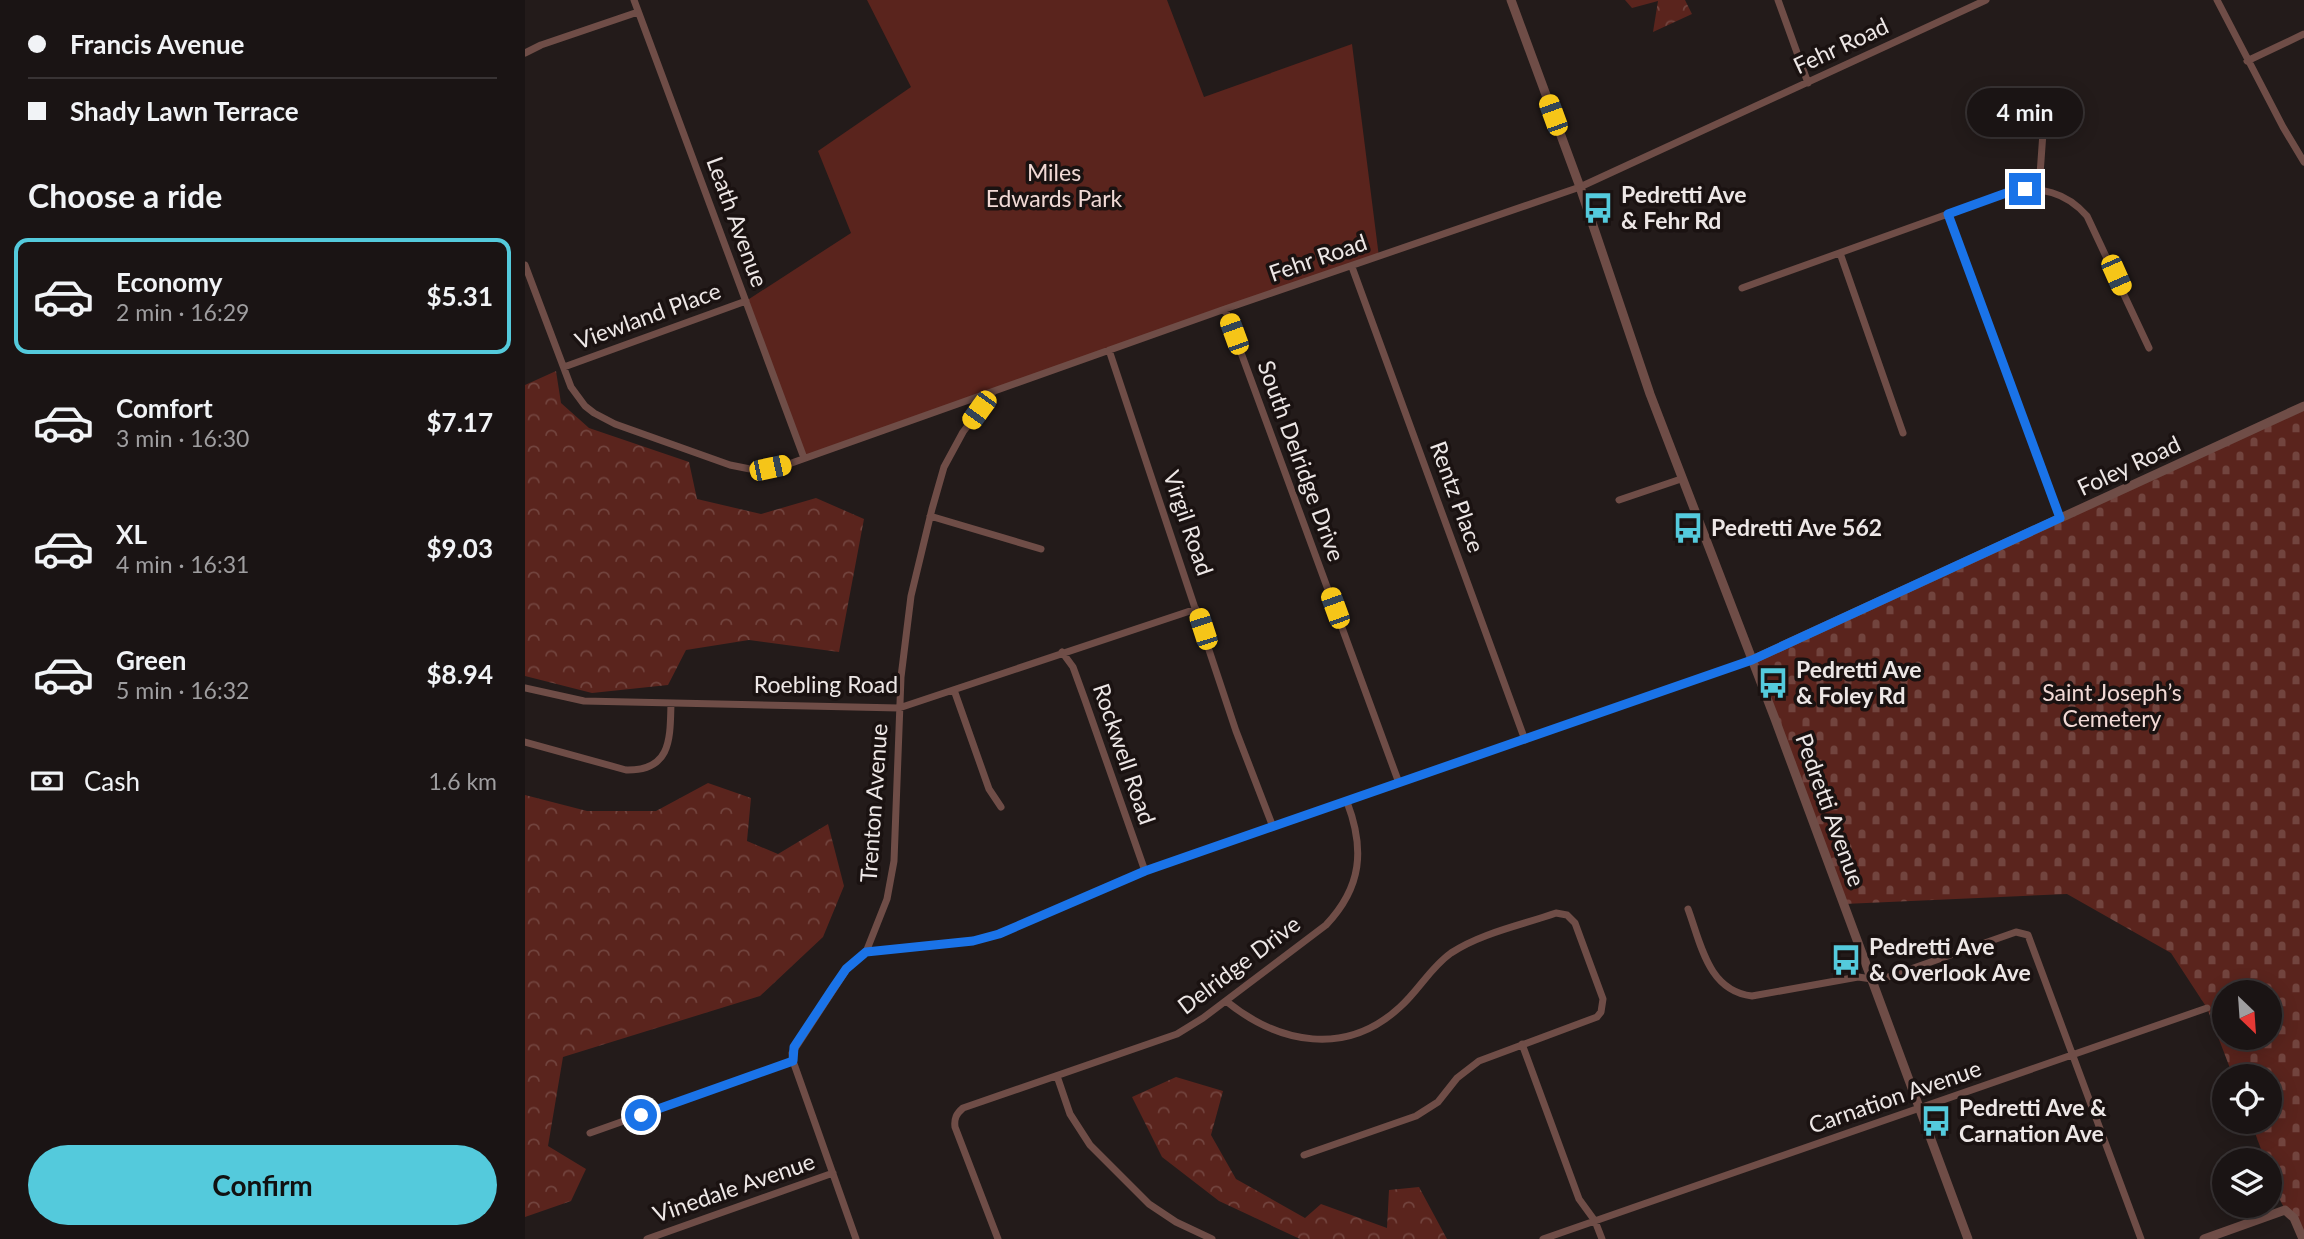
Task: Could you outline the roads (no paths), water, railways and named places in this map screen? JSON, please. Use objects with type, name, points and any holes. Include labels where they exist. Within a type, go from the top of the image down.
[{"type":"street","name":"Leath Avenue","points":[[634,0],[804,458]]},
{"type":"street","name":"Pedretti Avenue","points":[[1511,0],[1580,187],[1681,479],[1752,660],[1968,1239]]},
{"type":"street","points":[[1778,0],[1808,83]]},
{"type":"street","name":"Fehr Road","points":[[525,265],[571,387],[585,406],[604,419],[730,465],[755,470],[786,465],[1225,309],[1580,187],[1986,0]]},
{"type":"street","points":[[2217,0],[2247,61],[2304,162]]},
{"type":"street","points":[[525,53],[638,12]]},
{"type":"street","points":[[2247,61],[2304,34]]},
{"type":"street","points":[[2039,189],[2044,118]]},
{"type":"street","points":[[1742,288],[2009,192],[2039,189],[2061,195],[2087,216],[2148,348]]},
{"type":"street","points":[[1948,214],[2060,518]]},
{"type":"street","points":[[1840,253],[1903,433]]},
{"type":"street","name":"Rentz Place","points":[[1352,267],[1525,740]]},
{"type":"street","name":"Viewland Place","points":[[564,367],[745,301]]},
{"type":"street","name":"South Delridge Drive","points":[[1225,309],[1399,783]]},
{"type":"street","name":"Virgil Road","points":[[1109,350],[1236,731],[1273,827]]},
{"type":"street","name":"Trenton Avenue","points":[[793,1061],[794,1047],[833,988],[846,969],[866,952],[887,899],[894,861],[899,708],[911,596],[938,485],[952,449],[994,392]]},
{"type":"street","name":"Foley Road","points":[[866,952],[973,941],[999,934],[1145,871],[1752,660],[2304,406]]},
{"type":"street","points":[[1619,500],[1681,479]]},
{"type":"street","points":[[930,516],[1041,549]]},
{"type":"street","name":"Roebling Road","points":[[525,688],[584,701],[899,708],[1196,608]]},
{"type":"street","name":"Rockwell Road","points":[[1062,652],[1073,667],[1145,871]]},
{"type":"street","points":[[954,690],[989,789],[1000,807]]},
{"type":"street","points":[[525,742],[626,770],[638,770],[655,763],[665,752],[670,737],[671,703]]},
{"type":"street","name":"Delridge Drive","points":[[998,1239],[955,1127],[958,1112],[1191,1027],[1326,925],[1341,907],[1354,882],[1359,854],[1355,827],[1347,802]]},
{"type":"street","points":[[1688,909],[1711,969],[1723,985],[1736,993],[1759,996],[1858,976],[1872,979],[1888,977],[2016,932],[2025,933],[2032,940],[2141,1239]]},
{"type":"street","points":[[1226,1001],[1253,1021],[1286,1035],[1313,1040],[1344,1037],[1387,1018],[1405,1002],[1437,964],[1480,939],[1556,913],[1567,915],[1575,923],[1603,999],[1597,1017],[1489,1056],[1469,1068],[1438,1102],[1416,1116],[1304,1155]]},
{"type":"street","name":"Carnation Avenue","points":[[1543,1239],[2207,1008]]},
{"type":"street","points":[[1522,1044],[1579,1199],[1595,1221],[1602,1239]]},
{"type":"street","points":[[590,1133],[793,1061],[856,1239]]},
{"type":"street","points":[[1057,1076],[1070,1114],[1090,1145],[1149,1204],[1176,1222],[1212,1239]]},
{"type":"street","name":"Vinedale Avenue","points":[[647,1239],[833,1173]]},
{"type":"street","points":[[2204,1239],[2285,1210],[2294,1218],[2303,1239]]},
{"type":"place","name":"Pedretti Ave & Fehr Rd","points":[[1598,208]]},
{"type":"place","name":"Pedretti Ave 562","points":[[1688,528]]},
{"type":"place","name":"Pedretti Ave & Foley Rd","points":[[1773,683]]},
{"type":"place","name":"Pedretti Ave & Overlook Ave","points":[[1846,960]]},
{"type":"place","name":"Pedretti Ave & Carnation Ave","points":[[1936,1121]]},
{"type":"park label","name":"Miles Edwards Park","points":[[1054,186]]},
{"type":"park label","name":"Saint Joseph’s Cemetery","points":[[2112,706]]}]
